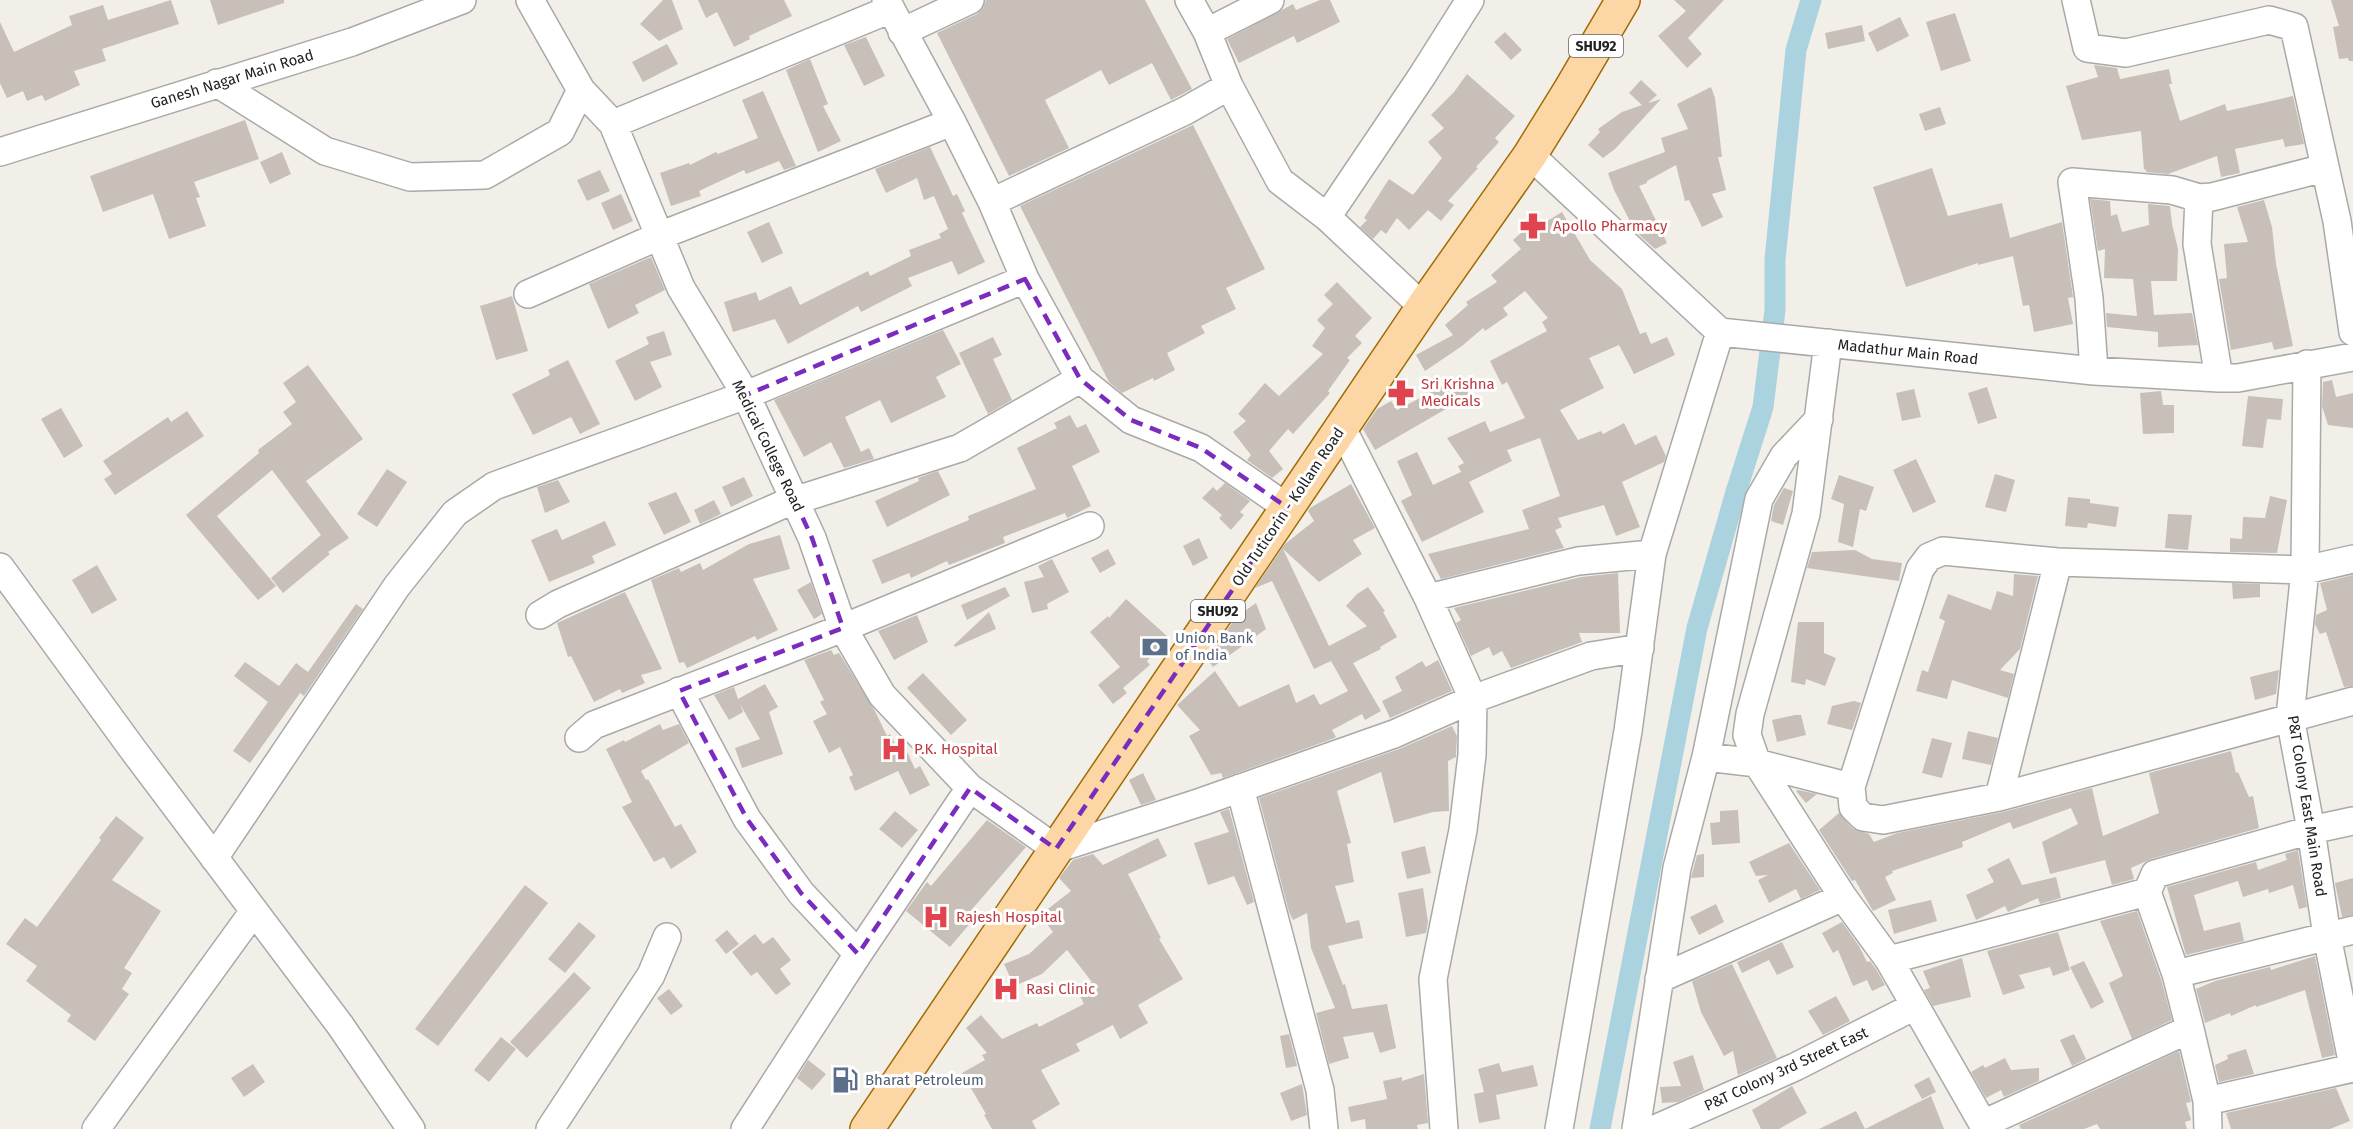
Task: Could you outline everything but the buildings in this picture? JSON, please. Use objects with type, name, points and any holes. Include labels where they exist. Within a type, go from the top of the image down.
[{"type":"main road","name":"Old Tuticorin - Kollam Road","points":[[868,1128],[1423,307],[1530,154],[1569,93],[1623,0]]},
{"type":"street","name":"Ganesh Nagar Main Road","points":[[3,143],[217,83],[352,42],[462,0]]},
{"type":"street","name":"Medical College Road","points":[[530,0],[581,90],[613,124],[681,288],[746,395],[812,538],[843,628],[882,695],[970,789],[1056,849]]},
{"type":"street","points":[[613,124],[893,14],[970,0]]},
{"type":"street","points":[[1189,0],[1207,32],[1229,86],[1280,181],[1327,217],[1423,307]]},
{"type":"street","points":[[1207,32],[1270,0]]},
{"type":"street","points":[[1327,217],[1470,0]]},
{"type":"street","points":[[2076,0],[2087,48],[2126,52],[2269,20],[2295,27],[2337,221],[2353,333]]},
{"type":"street","points":[[893,14],[952,122],[992,202],[1025,279],[1080,380],[1131,420],[1201,448],[1288,508]]},
{"type":"street","points":[[217,83],[325,151],[410,177],[485,175],[560,132],[581,90]]},
{"type":"street","points":[[992,202],[1185,111],[1229,86]]},
{"type":"street","points":[[528,294],[659,236],[952,122]]},
{"type":"street","points":[[1530,154],[1732,334],[1652,554],[1640,648],[1559,1129]]},
{"type":"street","points":[[2094,371],[2089,298],[2072,182],[2172,190],[2199,198],[2212,197],[2324,168]]},
{"type":"street","points":[[2199,198],[2197,244],[2218,378]]},
{"type":"street","points":[[214,858],[397,586],[455,513],[494,486],[746,395],[1025,279]]},
{"type":"street","name":"Madathur Main Road","points":[[1732,334],[2094,371],[2218,378],[2238,378],[2353,357]]},
{"type":"street","points":[[1824,343],[1819,419],[1806,514],[1750,714],[1747,735],[1757,763],[1843,897],[1889,960],[1978,1126],[2190,1029]]},
{"type":"street","name":"P&T Colony East Main Road","points":[[2307,364],[2305,570],[2290,717],[2311,830],[2327,936],[2353,1067]]},
{"type":"street","points":[[540,615],[558,604],[795,500],[960,448],[1080,380]]},
{"type":"street","points":[[1636,1129],[1677,868],[1706,757],[1759,499],[1784,456],[1819,419]]},
{"type":"street","points":[[1342,428],[1428,598],[1473,699],[1472,755],[1463,830],[1433,979],[1444,1129]]},
{"type":"street","points":[[579,738],[594,725],[843,628],[1090,526]]},
{"type":"street","points":[[2353,559],[2305,570],[2058,562],[1943,551],[1929,557],[1920,569],[1851,788],[1852,807],[1863,817],[1883,820],[1999,797],[2353,701]]},
{"type":"street","points":[[1428,598],[1578,561],[1652,554]]},
{"type":"street","points":[[1999,797],[2058,562]]},
{"type":"street","points":[[0,567],[340,1025],[411,1129]]},
{"type":"street","points":[[1056,849],[1394,734],[1473,699],[1591,656],[1640,648]]},
{"type":"street","points":[[679,691],[747,819],[801,893],[858,954]]},
{"type":"street","points":[[1706,757],[1757,763],[1851,788]]},
{"type":"street","points":[[1240,788],[1320,1090],[1324,1129]]},
{"type":"street","points":[[745,1129],[858,954],[970,789]]},
{"type":"street","points":[[2208,1129],[2207,1101],[2190,1029],[2176,974],[2148,892],[2155,874],[2311,830],[2353,821]]},
{"type":"street","points":[[1889,960],[2148,892]]},
{"type":"street","points":[[1659,979],[1843,897]]},
{"type":"street","points":[[96,1129],[254,910]]},
{"type":"street","points":[[2176,974],[2353,930]]},
{"type":"street","points":[[550,1129],[651,975],[667,937]]},
{"type":"street","name":"P&T Colony 3rd Street East","points":[[1655,1129],[1795,1066],[1915,1006]]},
{"type":"street","points":[[2207,1101],[2353,1067]]},
{"type":"highlighted area","points":[[1025,279],[1080,379],[1131,420],[1201,448],[1288,508],[1056,849],[970,788],[858,954],[801,893],[747,819],[679,691],[843,628],[812,538],[746,395]]},
{"type":"waterway","points":[[1600,1129],[1697,628],[1763,407],[1775,310],[1775,259],[1796,50],[1811,0]]},
{"type":"place","name":"Apollo Pharmacy","points":[[1533,226]]},
{"type":"place","name":"Sri Krishna Medicals","points":[[1401,393]]},
{"type":"place","name":"Union Bank of India","points":[[1155,647]]},
{"type":"place","name":"P.K. Hospital","points":[[894,749]]},
{"type":"place","name":"Rajesh Hospital","points":[[936,917]]},
{"type":"place","name":"Rasi Clinic","points":[[1006,989]]},
{"type":"place","name":"Bharat Petroleum","points":[[845,1080]]}]
